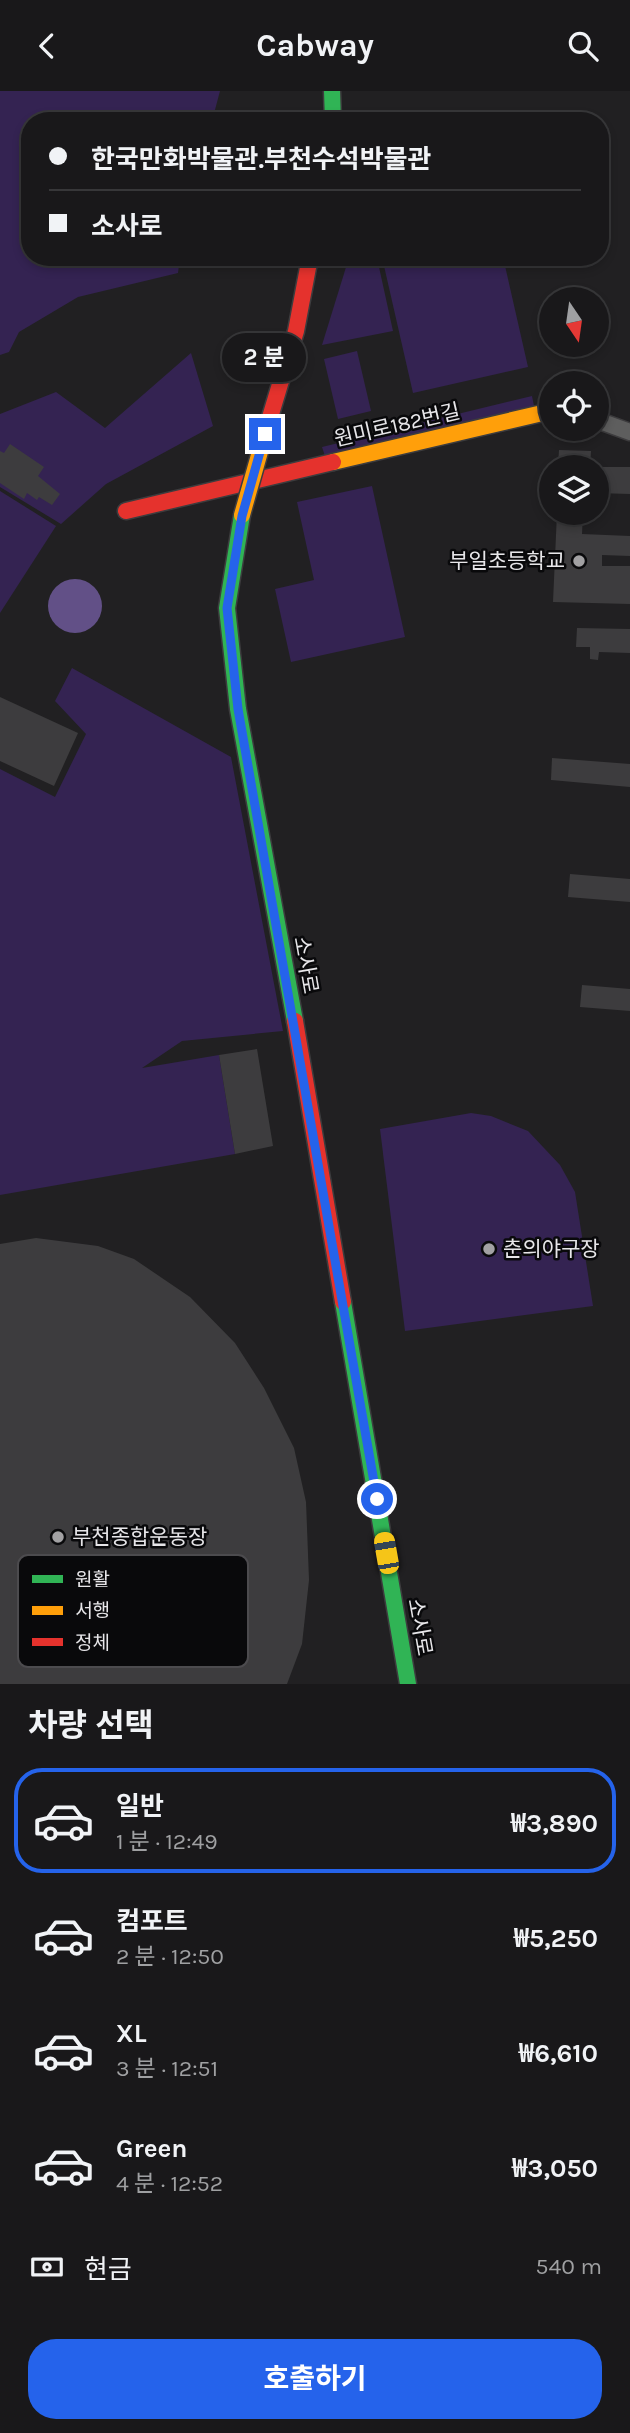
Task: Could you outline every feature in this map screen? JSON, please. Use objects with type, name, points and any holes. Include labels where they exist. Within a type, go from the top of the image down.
[{"type":"street","points":[[332,91],[333,112]]},
{"type":"street","name":"소사로","points":[[308,266],[296,331],[242,516],[227,608],[238,709],[296,1028],[408,1684]]},
{"type":"street","name":"원미로182번길","points":[[126,511],[539,414]]},
{"type":"street","points":[[609,424],[630,432]]},
{"type":"shaded area","points":[[0,91],[220,91],[214,112],[21,112],[21,266],[179,266],[178,273],[78,297],[19,332],[9,352],[0,355]]},
{"type":"shaded area","points":[[346,266],[379,266],[393,331],[322,345]]},
{"type":"shaded area","points":[[384,266],[505,266],[528,367],[413,393]]},
{"type":"shaded area","points":[[357,351],[371,411],[338,419],[324,359]]},
{"type":"shaded area","points":[[191,353],[213,426],[106,484],[61,524],[0,487],[0,414],[56,392],[105,428]]},
{"type":"shaded area","points":[[532,396],[534,406],[325,456],[322,447]]},
{"type":"shaded area","points":[[372,486],[405,637],[291,662],[275,589],[314,580],[297,502]]},
{"type":"shaded area","points":[[0,491],[56,526],[0,613]]},
{"type":"shaded area","points":[[75,579],[94,587],[102,606],[94,625],[75,633],[56,625],[48,606],[56,587]]},
{"type":"shaded area","points":[[72,668],[231,757],[283,1031],[182,1041],[142,1068],[219,1055],[235,1154],[0,1195],[0,769],[55,797],[86,734],[55,701]]},
{"type":"shaded area","name":"춘의야구장","points":[[471,1113],[491,1116],[528,1131],[560,1165],[575,1192],[593,1306],[405,1331],[380,1129]]},
{"type":"building","points":[[10,444],[44,467],[38,476],[60,494],[52,505],[27,493],[24,499],[0,483],[0,451],[4,453]]},
{"type":"building","points":[[559,450],[591,451],[591,455],[559,455]]},
{"type":"building","points":[[609,467],[630,467],[630,494],[609,493]]},
{"type":"building","name":"부일초등학교","points":[[556,525],[582,525],[582,534],[630,536],[630,556],[602,555],[602,566],[630,566],[630,604],[553,602]]},
{"type":"building","points":[[577,628],[630,629],[630,653],[599,652],[598,660],[590,659],[590,647],[576,647]]},
{"type":"building","points":[[0,697],[78,733],[54,786],[0,761]]},
{"type":"building","points":[[552,758],[630,764],[630,787],[551,780]]},
{"type":"building","points":[[570,874],[630,879],[630,902],[568,897]]},
{"type":"building","points":[[582,985],[630,989],[630,1011],[580,1007]]},
{"type":"building","points":[[257,1049],[273,1146],[235,1154],[219,1055]]},
{"type":"building","name":"부천종합운동장","points":[[36,1238],[98,1246],[134,1259],[190,1297],[235,1343],[264,1388],[294,1448],[306,1502],[309,1580],[302,1644],[287,1684],[0,1684],[0,1244]]},
{"type":"traffic: fast","points":[[332,91],[333,112]]},
{"type":"traffic: fast","points":[[242,515],[227,608],[238,709],[295,1021]]},
{"type":"traffic: fast","points":[[343,1302],[408,1684]]},
{"type":"traffic: slow","points":[[333,462],[539,414]]},
{"type":"traffic: slow","points":[[242,515],[265,434]]},
{"type":"traffic: jam","points":[[265,434],[296,331],[308,266]]},
{"type":"traffic: jam","points":[[126,511],[333,462]]},
{"type":"traffic: jam","points":[[295,1021],[343,1302]]},
{"type":"place","name":"부일초등학교","points":[[579,561]]},
{"type":"place","name":"춘의야구장","points":[[489,1249]]},
{"type":"place","name":"부천종합운동장","points":[[58,1537]]},
{"type":"route","points":[[265,434],[242,516],[227,608],[238,709],[377,1499]]}]
